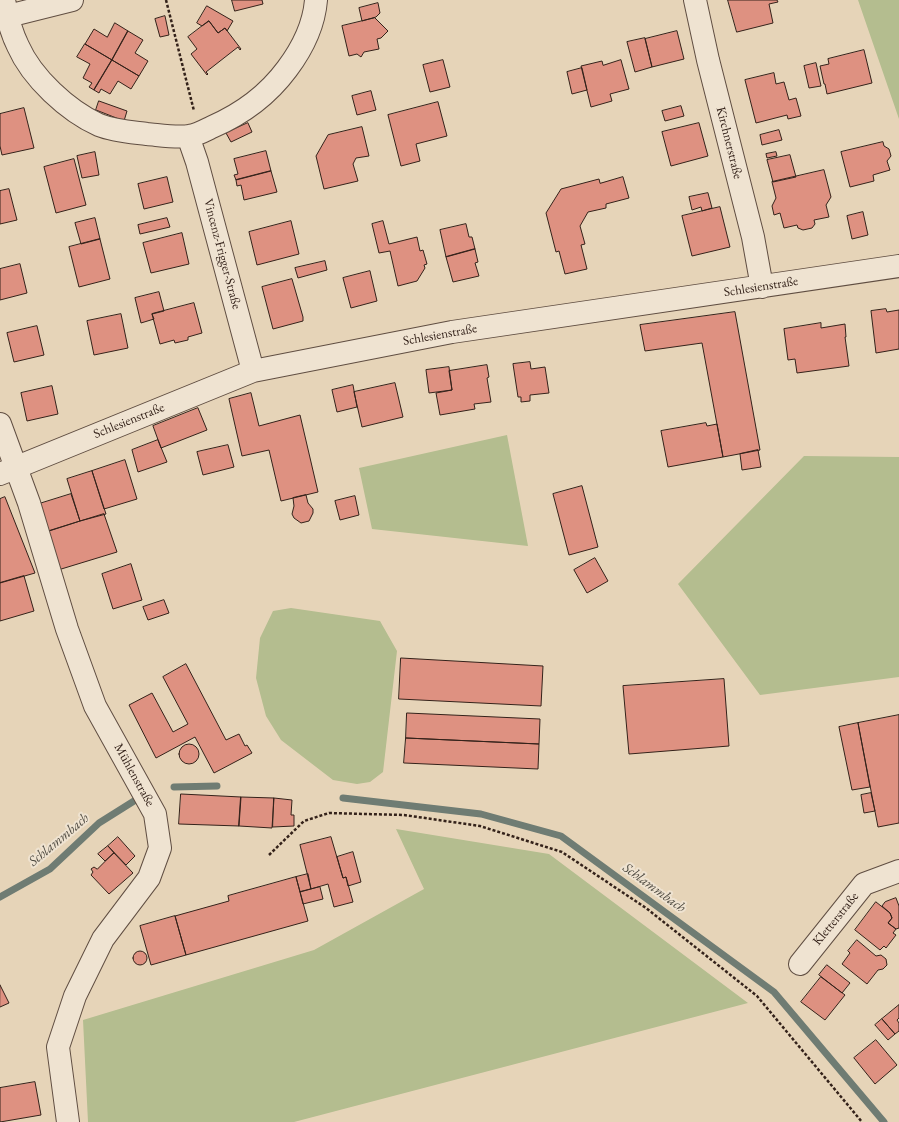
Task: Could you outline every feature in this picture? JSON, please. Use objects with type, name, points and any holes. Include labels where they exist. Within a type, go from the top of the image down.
[{"type":"street","points":[[72,0],[4,11],[18,47],[34,73],[55,96],[77,112],[100,125],[127,132],[159,135],[194,134],[222,123],[247,108],[267,93],[295,58],[308,34],[316,0]]},
{"type":"street","name":"Kirchnerstraße","points":[[695,0],[708,60],[754,237],[762,287]]},
{"type":"street","name":"Vincenz-Frigger-Straße","points":[[194,134],[197,162],[253,371]]},
{"type":"street","name":"Schlesienstraße","points":[[8,471],[253,371],[452,332],[899,266]]},
{"type":"street","name":"Mühlenstraße","points":[[0,424],[8,471],[29,503],[67,629],[95,706],[155,814],[160,848],[149,878],[103,939],[75,996],[58,1047],[68,1122]]},
{"type":"street","name":"Kletterstraße","points":[[800,964],[864,884],[899,871]]},
{"type":"path","points":[[166,0],[194,134]]},
{"type":"path","points":[[269,855],[304,821],[329,813],[404,815],[480,826],[562,852],[646,908],[757,996],[862,1122]]},
{"type":"green space","points":[[858,0],[899,0],[899,119]]},
{"type":"green space","points":[[507,435],[528,546],[372,529],[359,468]]},
{"type":"green space","points":[[804,456],[899,457],[899,677],[760,695],[678,584]]},
{"type":"green space","points":[[291,608],[380,621],[397,651],[383,772],[370,782],[357,784],[333,780],[281,740],[266,716],[256,678],[260,638],[273,611]]},
{"type":"green space","points":[[396,829],[549,854],[748,1003],[294,1122],[88,1122],[83,1020],[314,950],[424,889]]},
{"type":"building","points":[[232,0],[262,0],[263,4],[235,11]]},
{"type":"building","points":[[728,0],[777,0],[778,2],[769,4],[773,23],[737,32]]},
{"type":"building","points":[[378,3],[380,13],[376,17],[362,21],[359,8]]},
{"type":"building","points":[[207,6],[233,21],[227,31],[225,28],[218,33],[209,21],[202,26],[197,23]]},
{"type":"building","points":[[165,16],[169,35],[160,37],[155,19]]},
{"type":"building","points":[[375,18],[388,31],[381,38],[377,39],[379,49],[364,52],[361,57],[357,54],[349,56],[342,26]]},
{"type":"building","points":[[209,21],[218,33],[225,28],[241,49],[240,50],[238,47],[206,72],[208,74],[207,75],[191,54],[197,49],[188,37]]},
{"type":"building","points":[[115,23],[128,31],[112,60],[85,44],[94,29],[107,37]]},
{"type":"building","points":[[128,31],[143,40],[135,53],[148,61],[139,76],[112,60]]},
{"type":"building","points":[[677,31],[684,59],[652,67],[645,39]]},
{"type":"building","points":[[645,38],[652,67],[635,72],[627,42]]},
{"type":"building","points":[[85,44],[112,60],[94,90],[89,87],[92,83],[83,78],[90,64],[77,57]]},
{"type":"building","points":[[864,50],[872,83],[827,94],[820,66],[829,64],[828,59]]},
{"type":"building","points":[[112,60],[139,76],[131,89],[118,81],[110,94],[101,89],[99,93],[94,90]]},
{"type":"building","points":[[443,60],[450,87],[430,92],[423,65]]},
{"type":"building","points":[[621,60],[629,89],[610,94],[612,101],[591,107],[581,66],[602,61],[603,65]]},
{"type":"building","points":[[816,63],[821,86],[809,88],[804,66]]},
{"type":"building","points":[[582,68],[587,90],[572,94],[567,72]]},
{"type":"building","points":[[774,73],[776,84],[784,82],[789,100],[796,98],[801,116],[788,119],[787,115],[756,123],[745,80]]},
{"type":"building","points":[[371,91],[376,110],[357,115],[352,96]]},
{"type":"building","points":[[99,101],[127,111],[124,121],[96,110]]},
{"type":"building","points":[[438,102],[447,136],[416,144],[420,161],[401,166],[388,115]]},
{"type":"building","points":[[681,106],[684,116],[665,121],[662,111]]},
{"type":"building","points":[[24,108],[34,148],[2,155],[0,146],[0,114]]},
{"type":"building","points":[[248,123],[252,132],[231,142],[226,133]]},
{"type":"building","points":[[699,123],[708,156],[671,166],[662,132]]},
{"type":"building","points":[[362,127],[369,156],[356,158],[353,164],[358,181],[324,189],[316,156],[328,135]]},
{"type":"building","points":[[779,130],[782,140],[762,145],[760,135]]},
{"type":"building","points":[[883,142],[884,146],[889,149],[891,156],[887,161],[890,170],[873,175],[874,181],[850,187],[841,152]]},
{"type":"building","points":[[266,151],[271,171],[236,180],[234,175],[238,174],[234,159]]},
{"type":"building","points":[[95,152],[99,175],[82,178],[77,156]]},
{"type":"building","points":[[776,152],[777,156],[767,158],[766,154]]},
{"type":"building","points":[[790,155],[796,177],[773,182],[767,160]]},
{"type":"building","points":[[74,159],[86,205],[56,213],[44,167]]},
{"type":"building","points":[[824,170],[831,197],[826,205],[829,217],[814,220],[815,224],[812,228],[803,230],[798,228],[797,225],[784,228],[780,213],[774,215],[772,206],[776,198],[772,182]]},
{"type":"building","points":[[271,171],[277,192],[244,200],[241,185],[237,186],[236,180]]},
{"type":"building","points":[[167,177],[173,202],[144,209],[138,184]]},
{"type":"building","points":[[623,177],[629,198],[606,204],[606,208],[588,212],[580,226],[585,244],[581,245],[587,269],[565,274],[559,251],[556,252],[546,213],[561,189],[599,179],[600,183]]},
{"type":"building","points":[[9,189],[17,220],[0,224],[0,191]]},
{"type":"building","points":[[708,193],[712,208],[702,211],[701,207],[692,210],[689,197]]},
{"type":"building","points":[[720,207],[730,247],[692,256],[682,216]]},
{"type":"building","points":[[863,212],[868,235],[852,239],[847,216]]},
{"type":"building","points":[[95,218],[100,239],[81,244],[75,223]]},
{"type":"building","points":[[167,218],[170,227],[140,234],[138,225]]},
{"type":"building","points":[[291,221],[299,254],[257,265],[249,232]]},
{"type":"building","points":[[383,221],[389,244],[417,237],[420,251],[423,250],[427,264],[424,265],[425,268],[417,281],[398,286],[390,251],[379,253],[372,224]]},
{"type":"building","points":[[466,224],[469,237],[472,237],[475,249],[446,257],[440,230]]},
{"type":"building","points":[[182,233],[189,264],[151,273],[143,243]]},
{"type":"building","points":[[100,239],[110,279],[79,287],[69,247]]},
{"type":"building","points":[[475,249],[478,262],[475,263],[479,276],[453,282],[446,257]]},
{"type":"building","points":[[325,261],[327,270],[298,278],[295,268]]},
{"type":"building","points":[[20,264],[27,293],[0,300],[0,269]]},
{"type":"building","points":[[370,271],[377,301],[351,308],[343,278]]},
{"type":"building","points":[[292,279],[303,321],[273,329],[262,287]]},
{"type":"building","points":[[159,292],[164,311],[152,314],[154,319],[141,323],[135,298]]},
{"type":"building","points":[[194,303],[202,333],[188,337],[188,340],[175,343],[174,340],[160,344],[152,314]]},
{"type":"building","points":[[886,309],[887,312],[899,310],[899,349],[876,353],[871,311]]},
{"type":"building","points":[[735,312],[760,450],[723,457],[702,343],[645,351],[640,325]]},
{"type":"building","points":[[121,314],[128,348],[94,355],[87,321]]},
{"type":"building","points":[[821,323],[821,328],[845,324],[845,337],[849,366],[797,373],[795,359],[788,360],[784,329]]},
{"type":"building","points":[[37,326],[44,355],[14,362],[7,333]]},
{"type":"building","points":[[530,362],[531,369],[545,367],[549,393],[530,395],[530,401],[521,402],[521,397],[518,397],[513,364]]},
{"type":"building","points":[[487,365],[489,377],[487,378],[491,402],[474,404],[475,409],[440,415],[436,393],[452,390],[449,371]]},
{"type":"building","points":[[449,367],[452,390],[429,393],[426,370]]},
{"type":"building","points":[[395,383],[403,417],[362,427],[354,392]]},
{"type":"building","points":[[353,385],[357,407],[337,412],[332,390]]},
{"type":"building","points":[[52,386],[58,414],[27,421],[21,393]]},
{"type":"building","points":[[251,393],[259,426],[300,415],[318,492],[281,501],[269,450],[242,456],[229,399]]},
{"type":"building","points":[[198,408],[207,430],[161,448],[153,426]]},
{"type":"building","points":[[706,423],[707,426],[717,424],[723,457],[668,467],[661,431]]},
{"type":"building","points":[[158,440],[167,462],[138,472],[132,450]]},
{"type":"building","points":[[228,445],[234,467],[203,475],[197,452]]},
{"type":"building","points":[[758,450],[761,467],[742,470],[740,454]]},
{"type":"building","points":[[125,460],[137,499],[104,509],[92,471]]},
{"type":"building","points":[[92,471],[106,514],[80,521],[67,479]]},
{"type":"building","points":[[582,486],[598,547],[569,555],[553,494]]},
{"type":"building","points":[[71,494],[80,521],[46,532],[39,504]]},
{"type":"building","points":[[306,495],[308,503],[313,509],[313,513],[309,521],[301,523],[294,518],[292,514],[294,506],[293,498]]},
{"type":"building","points":[[355,496],[359,515],[340,520],[335,501]]},
{"type":"building","points":[[5,497],[35,573],[0,583],[0,499]]},
{"type":"building","points":[[104,514],[117,552],[58,570],[46,532]]},
{"type":"building","points":[[595,558],[608,581],[587,593],[574,570]]},
{"type":"building","points":[[131,564],[142,600],[113,609],[102,574]]},
{"type":"building","points":[[24,576],[34,611],[0,621],[0,583]]},
{"type":"building","points":[[164,600],[169,613],[148,620],[143,607]]},
{"type":"building","points":[[401,658],[543,666],[541,706],[399,699]]},
{"type":"building","points":[[186,664],[226,740],[239,734],[245,746],[247,745],[252,753],[214,773],[195,737],[156,758],[129,705],[152,693],[173,732],[188,724],[163,677]]},
{"type":"building","points":[[724,679],[729,746],[629,754],[623,686]]},
{"type":"building","points":[[407,713],[540,719],[539,744],[406,738]]},
{"type":"building","points":[[899,715],[899,823],[878,827],[858,723]]},
{"type":"building","points":[[858,723],[870,787],[852,790],[839,727]]},
{"type":"building","points":[[406,738],[539,744],[538,769],[404,763]]},
{"type":"building","points":[[185,744],[193,744],[199,750],[199,758],[193,764],[185,764],[179,758],[179,750]]},
{"type":"building","points":[[871,793],[875,811],[864,813],[861,795]]},
{"type":"building","points":[[181,794],[241,797],[239,826],[179,824]]},
{"type":"building","points":[[241,797],[274,798],[272,828],[239,826]]},
{"type":"building","points":[[274,798],[292,800],[291,815],[294,815],[294,826],[273,827]]},
{"type":"building","points":[[118,837],[135,856],[126,865],[108,846]]},
{"type":"building","points":[[331,837],[343,878],[346,877],[353,902],[334,907],[328,884],[311,889],[300,845]]},
{"type":"building","points":[[108,846],[114,853],[105,861],[98,854]]},
{"type":"building","points":[[353,852],[361,882],[348,886],[346,877],[343,878],[337,857]]},
{"type":"building","points":[[114,853],[133,873],[109,894],[91,875],[93,872],[91,869],[94,867],[97,869]]},
{"type":"building","points":[[308,874],[311,889],[300,892],[296,877]]},
{"type":"building","points":[[296,877],[308,921],[186,955],[175,916],[229,901],[228,896]]},
{"type":"building","points":[[320,887],[323,899],[303,904],[300,892]]},
{"type":"building","points":[[896,898],[899,906],[899,928],[896,929],[888,923],[892,918],[890,913],[882,906],[885,902]]},
{"type":"building","points":[[876,902],[890,913],[892,918],[888,923],[896,929],[893,933],[896,935],[886,948],[884,946],[880,950],[855,930]]},
{"type":"building","points":[[175,916],[186,955],[151,965],[140,926]]},
{"type":"building","points":[[857,940],[876,956],[881,955],[886,959],[887,965],[883,969],[878,970],[867,984],[842,964],[850,953],[848,951]]},
{"type":"building","points":[[137,951],[143,951],[147,955],[147,961],[143,965],[137,965],[133,961],[133,955]]},
{"type":"building","points":[[827,965],[850,983],[842,993],[819,975]]},
{"type":"building","points":[[821,977],[845,995],[825,1020],[801,1002]]},
{"type":"building","points":[[0,985],[9,1003],[0,1007]]},
{"type":"building","points":[[899,1005],[899,1018],[897,1020],[899,1023],[899,1031],[895,1034],[882,1019]]},
{"type":"building","points":[[882,1019],[895,1034],[888,1040],[875,1025]]},
{"type":"building","points":[[876,1040],[897,1065],[875,1084],[854,1058]]},
{"type":"building","points":[[35,1082],[41,1115],[0,1122],[0,1088]]},
{"type":"waterway","name":"Schlammbach","points":[[174,787],[217,786]]},
{"type":"waterway","name":"Schlammbach","points":[[343,798],[481,814],[561,836],[774,992],[884,1122]]},
{"type":"waterway","name":"Schlammbach","points":[[0,897],[50,869],[99,823],[134,801]]}]
